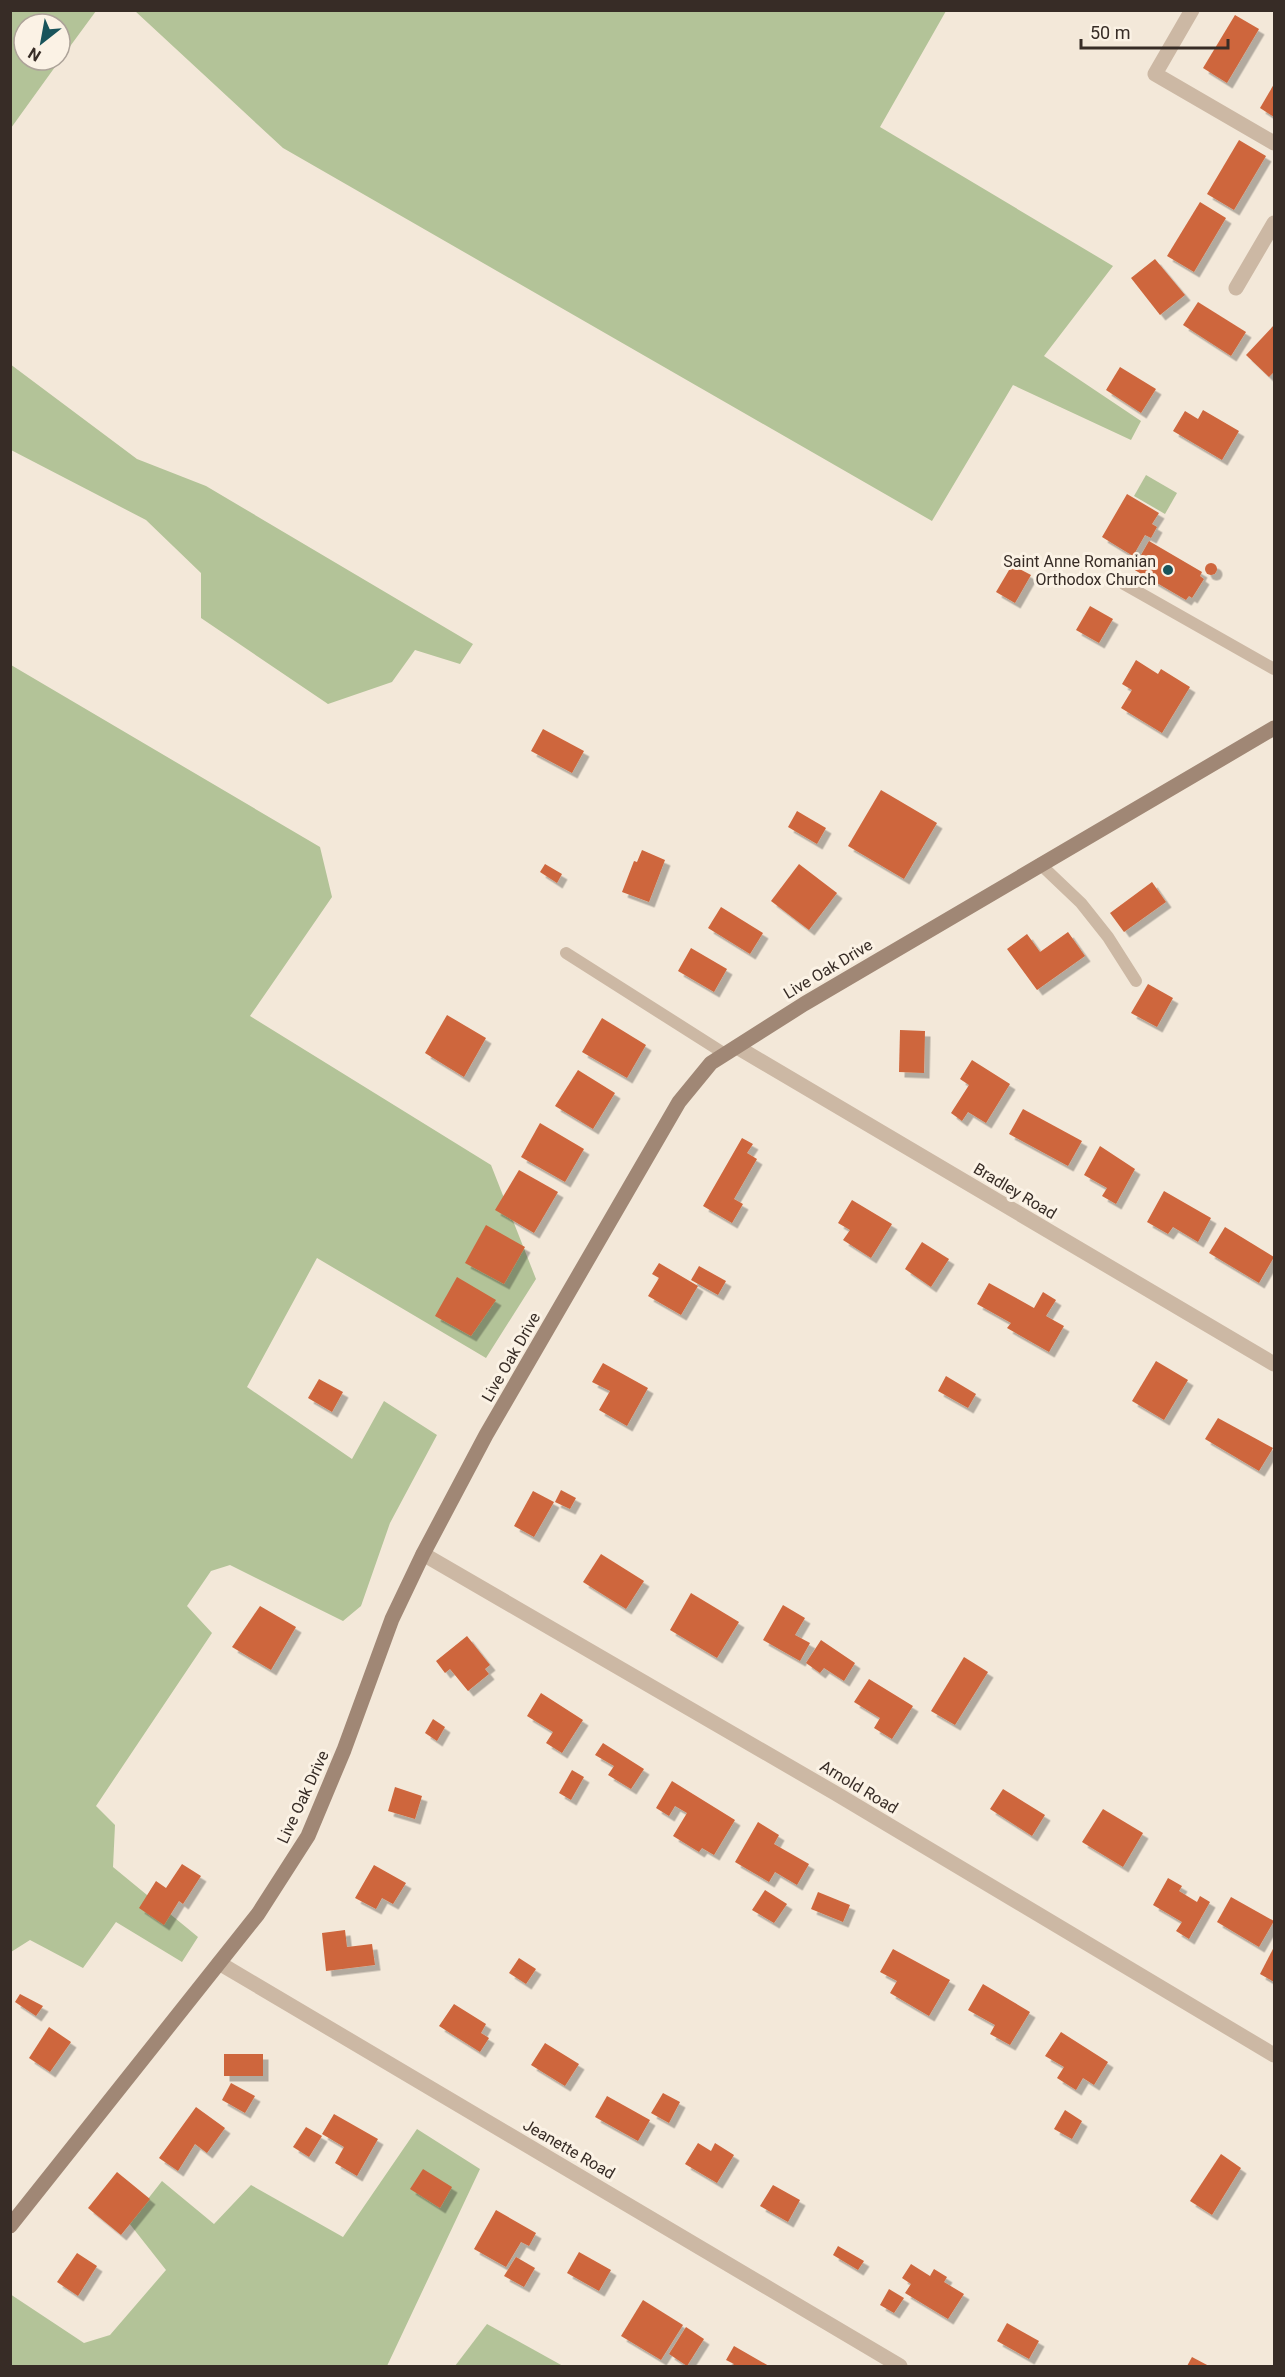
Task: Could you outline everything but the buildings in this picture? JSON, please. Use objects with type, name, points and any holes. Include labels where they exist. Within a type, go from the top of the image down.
[{"type":"main road","name":"Live Oak Drive","points":[[10,2226],[258,1914],[308,1836],[344,1750],[392,1619],[423,1554],[486,1435],[680,1102],[711,1063],[804,1004],[1275,728]]},
{"type":"street","points":[[1191,10],[1155,74],[1275,143]]},
{"type":"street","points":[[1236,288],[1275,223]]},
{"type":"street","name":"Bradley Road","points":[[731,1051],[1275,1364]]},
{"type":"street","name":"Arnold Road","points":[[423,1554],[845,1799],[1275,2055]]},
{"type":"street","name":"Jeanette Road","points":[[219,1963],[900,2367]]},
{"type":"lane","points":[[1124,584],[1275,669]]},
{"type":"lane","points":[[1040,864],[1081,903],[1108,937],[1136,981]]},
{"type":"lane","points":[[566,954],[731,1051]]},
{"type":"green space","points":[[11,10],[96,11],[72,44],[72,12],[12,12],[12,72],[52,72],[11,128]]},
{"type":"green space","points":[[135,11],[946,11],[880,127],[1113,266],[1044,356],[1141,421],[1131,440],[1013,385],[932,521],[283,148]]},
{"type":"green space","points":[[10,364],[137,459],[206,486],[473,644],[460,664],[415,650],[392,682],[328,704],[201,618],[201,573],[146,520],[11,450]]},
{"type":"green space","points":[[1146,475],[1177,493],[1165,514],[1134,496]]},
{"type":"green space","points":[[11,665],[320,847],[332,897],[250,1016],[491,1165],[536,1279],[486,1358],[317,1258],[247,1387],[352,1459],[384,1401],[437,1435],[390,1523],[361,1606],[343,1621],[230,1565],[211,1571],[187,1606],[212,1633],[96,1806],[115,1825],[113,1867],[198,1937],[182,1962],[116,1922],[83,1968],[30,1940],[11,1952]]},
{"type":"green space","points":[[417,2129],[480,2169],[387,2366],[11,2366],[10,2294],[84,2343],[110,2335],[166,2270],[129,2223],[162,2181],[214,2224],[251,2185],[343,2237]]},
{"type":"green space","points":[[487,2324],[563,2366],[455,2366]]},
{"type":"place","name":"Saint Anne Romanian Orthodox Church","points":[[1168,570]]}]
